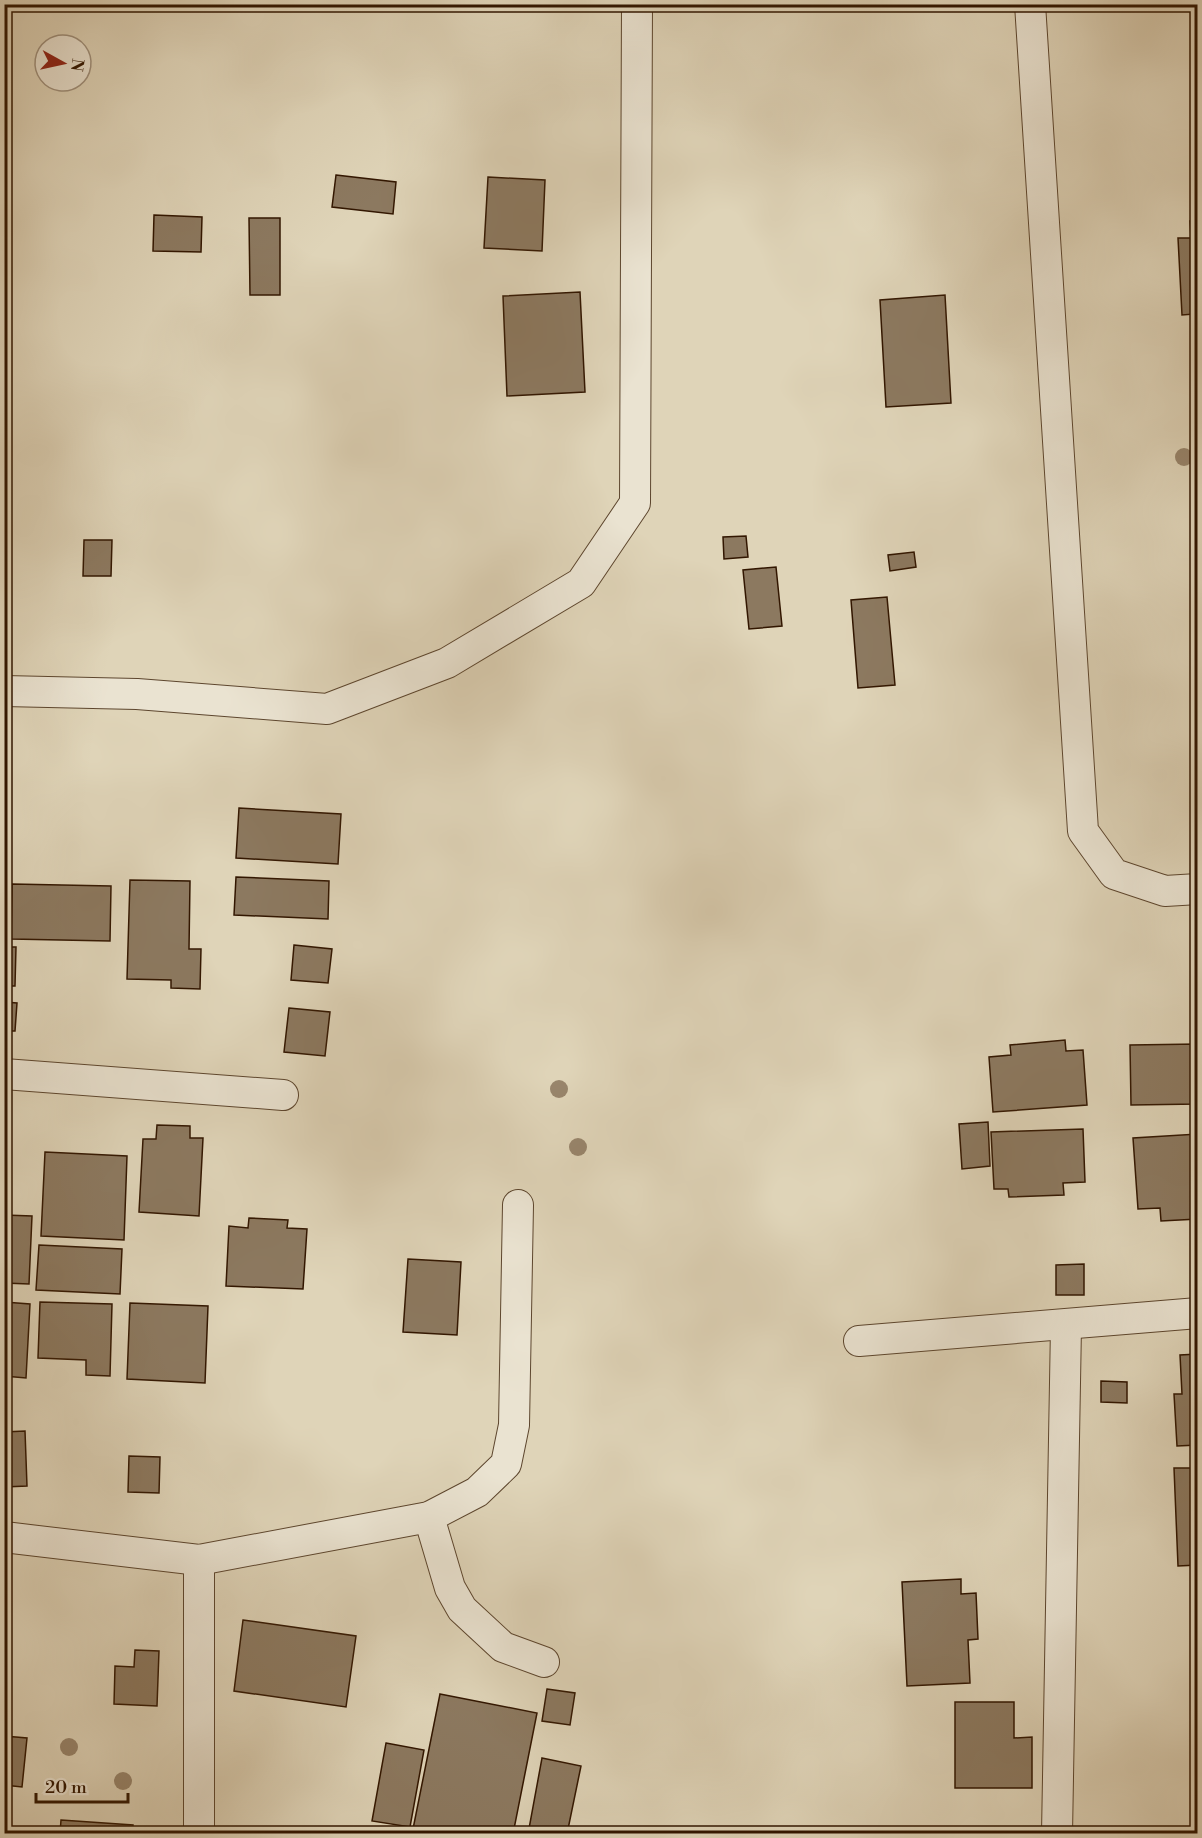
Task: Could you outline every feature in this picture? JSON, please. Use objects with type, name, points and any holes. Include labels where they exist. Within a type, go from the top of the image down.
[{"type":"street","points":[[4,691],[137,694],[327,709],[447,663],[581,583],[635,503],[637,4]]},
{"type":"street","points":[[1030,4],[1083,831],[1114,874],[1165,891],[1197,889]]},
{"type":"street","points":[[4,1074],[283,1095]]},
{"type":"street","points":[[4,1537],[199,1560],[429,1517],[477,1492],[506,1464],[514,1425],[518,1205]]},
{"type":"street","points":[[859,1341],[1066,1326],[1197,1313]]},
{"type":"street","points":[[1057,1833],[1066,1326]]},
{"type":"street","points":[[429,1517],[450,1588],[462,1609],[503,1647],[544,1662]]},
{"type":"street","points":[[199,1560],[199,1833]]},
{"type":"building","points":[[336,175],[396,182],[393,214],[332,207]]},
{"type":"building","points":[[488,177],[545,180],[542,251],[484,248]]},
{"type":"building","points":[[154,215],[202,217],[201,252],[153,251]]},
{"type":"building","points":[[249,218],[280,218],[280,295],[250,295]]},
{"type":"building","points":[[1190,221],[1198,221],[1198,326],[1195,327],[1194,314],[1182,315],[1178,238],[1191,238]]},
{"type":"building","points":[[580,292],[585,392],[507,396],[503,296]]},
{"type":"building","points":[[945,295],[951,403],[886,407],[880,300]]},
{"type":"building","points":[[746,536],[748,557],[724,559],[723,537]]},
{"type":"building","points":[[84,540],[112,540],[111,576],[83,576]]},
{"type":"building","points":[[914,552],[916,567],[890,571],[888,555]]},
{"type":"building","points":[[776,567],[782,626],[749,629],[743,570]]},
{"type":"building","points":[[887,597],[895,685],[858,688],[851,600]]},
{"type":"building","points":[[239,808],[341,814],[338,864],[236,858]]},
{"type":"building","points":[[236,877],[329,881],[328,919],[234,915]]},
{"type":"building","points":[[130,880],[190,881],[189,949],[201,949],[200,989],[171,988],[171,980],[127,979]]},
{"type":"building","points":[[12,884],[111,886],[110,941],[11,939]]},
{"type":"building","points":[[294,945],[332,949],[328,983],[291,980]]},
{"type":"building","points":[[4,947],[16,947],[15,986],[4,986]]},
{"type":"building","points":[[4,1002],[17,1003],[15,1031],[4,1031]]},
{"type":"building","points":[[289,1008],[330,1012],[325,1056],[284,1052]]},
{"type":"building","points":[[1065,1040],[1066,1051],[1083,1050],[1087,1105],[993,1112],[989,1057],[1011,1055],[1010,1045]]},
{"type":"building","points":[[1198,1044],[1198,1104],[1131,1105],[1130,1045]]},
{"type":"building","points":[[988,1122],[990,1166],[962,1169],[959,1124]]},
{"type":"building","points":[[157,1125],[190,1126],[190,1138],[203,1138],[199,1216],[139,1212],[143,1139],[156,1139]]},
{"type":"building","points":[[1083,1129],[1085,1182],[1063,1183],[1064,1195],[1009,1197],[1008,1189],[994,1189],[991,1132]]},
{"type":"building","points":[[1198,1134],[1198,1219],[1161,1221],[1160,1208],[1138,1209],[1133,1138]]},
{"type":"building","points":[[45,1152],[127,1156],[124,1240],[41,1236]]},
{"type":"building","points":[[4,1215],[32,1216],[29,1284],[4,1283]]},
{"type":"building","points":[[249,1218],[288,1220],[287,1228],[307,1229],[303,1289],[226,1286],[229,1226],[248,1228]]},
{"type":"building","points":[[39,1245],[122,1249],[120,1294],[36,1290]]},
{"type":"building","points":[[408,1259],[461,1262],[457,1335],[403,1332]]},
{"type":"building","points":[[1084,1264],[1084,1295],[1056,1295],[1056,1265]]},
{"type":"building","points":[[4,1302],[30,1304],[26,1378],[4,1376]]},
{"type":"building","points":[[40,1302],[112,1304],[110,1376],[86,1375],[86,1360],[38,1358]]},
{"type":"building","points":[[130,1303],[208,1306],[205,1383],[127,1379]]},
{"type":"building","points":[[1198,1354],[1198,1445],[1177,1446],[1174,1394],[1182,1394],[1180,1355]]},
{"type":"building","points":[[1101,1381],[1127,1382],[1127,1403],[1101,1402]]},
{"type":"building","points":[[25,1431],[27,1486],[4,1487],[4,1432]]},
{"type":"building","points":[[129,1456],[160,1457],[159,1493],[128,1492]]},
{"type":"building","points":[[1174,1468],[1198,1468],[1198,1565],[1178,1566]]},
{"type":"building","points":[[961,1579],[961,1594],[976,1593],[978,1639],[968,1640],[970,1683],[907,1686],[902,1582]]},
{"type":"building","points":[[243,1620],[356,1636],[346,1707],[234,1691]]},
{"type":"building","points":[[135,1650],[159,1651],[157,1706],[114,1704],[115,1666],[134,1667]]},
{"type":"building","points":[[547,1689],[575,1693],[570,1725],[542,1721]]},
{"type":"building","points":[[440,1694],[537,1713],[513,1834],[437,1834],[413,1829]]},
{"type":"building","points":[[955,1702],[1014,1702],[1014,1738],[1032,1737],[1032,1788],[955,1788]]},
{"type":"building","points":[[4,1736],[27,1738],[22,1787],[4,1785]]},
{"type":"building","points":[[386,1743],[424,1750],[410,1827],[372,1821]]},
{"type":"building","points":[[542,1758],[581,1766],[567,1834],[528,1834]]},
{"type":"building","points":[[61,1820],[133,1825],[132,1834],[60,1834]]}]
